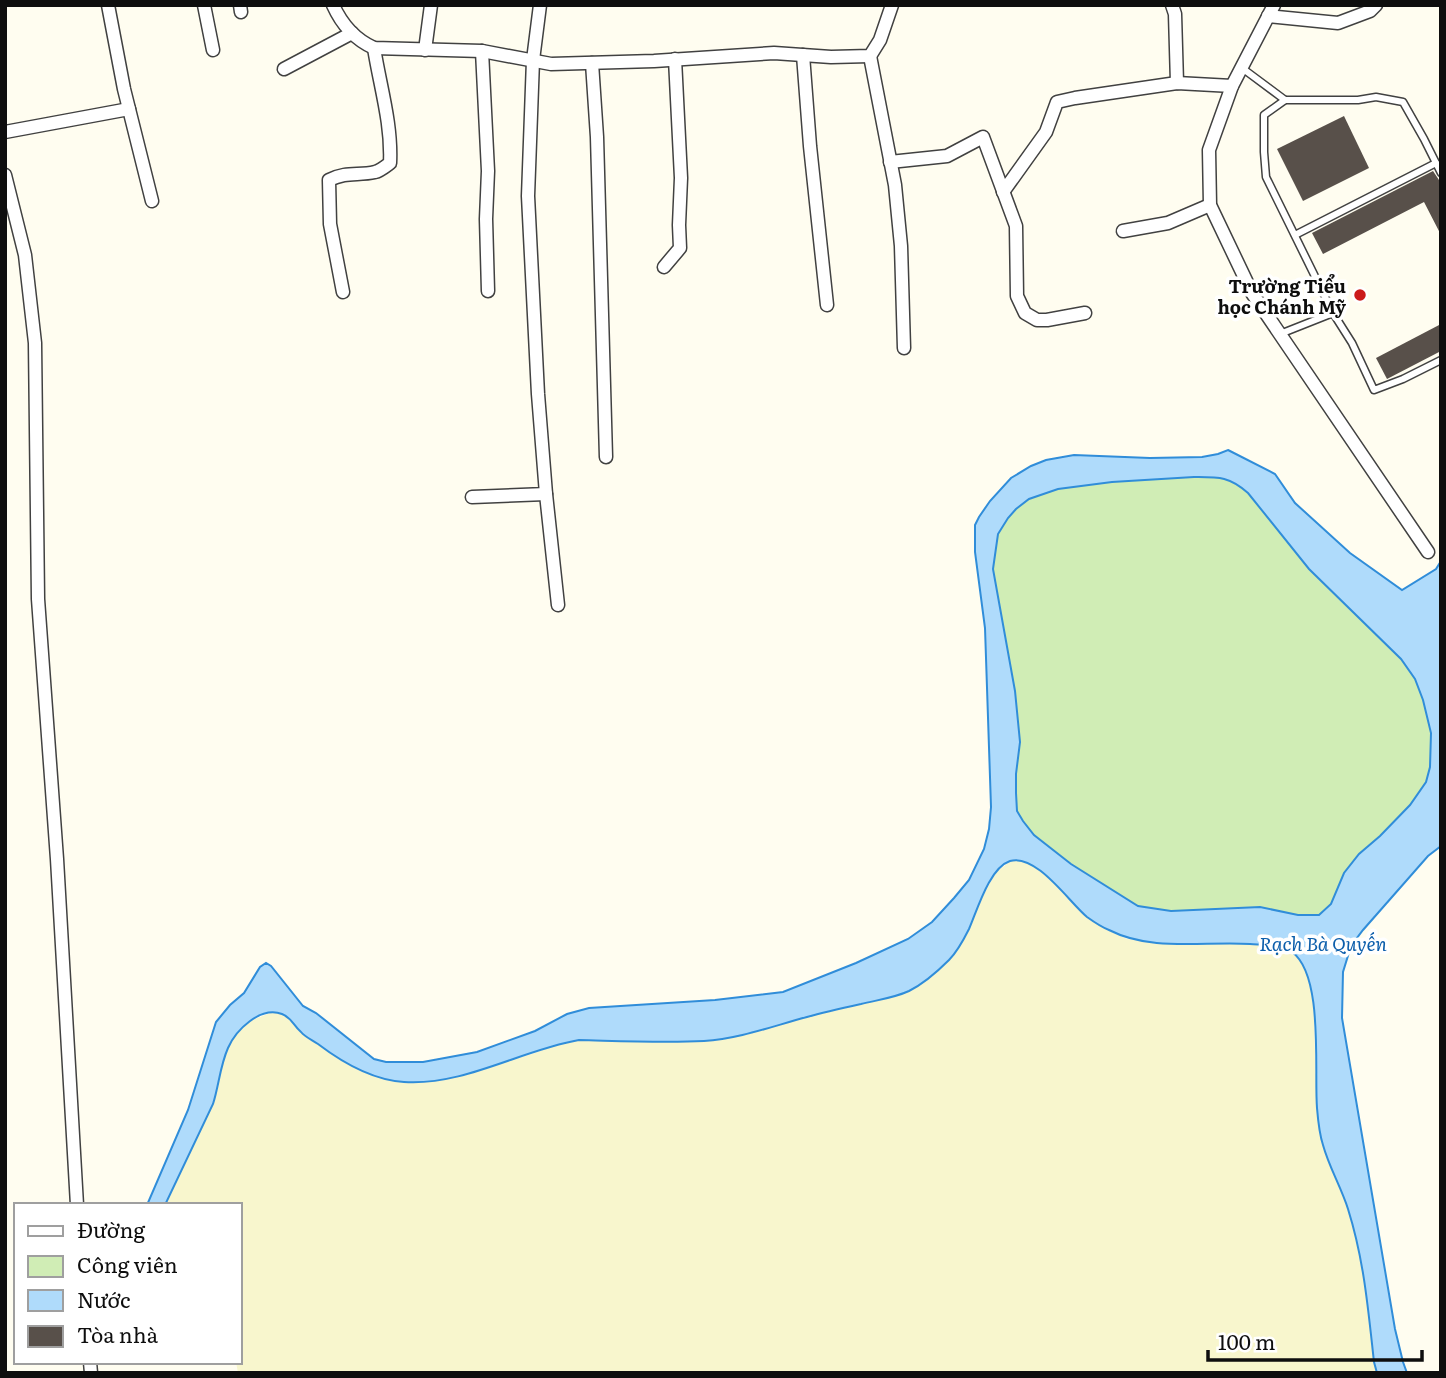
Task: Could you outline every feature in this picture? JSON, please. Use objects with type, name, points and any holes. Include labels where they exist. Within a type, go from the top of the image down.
[{"type":"street","points":[[107,5],[152,201]]},
{"type":"street","points":[[204,5],[214,50]]},
{"type":"street","points":[[333,5],[352,33],[374,48],[482,51],[551,64],[774,53],[870,56]]},
{"type":"street","points":[[425,50],[431,5]]},
{"type":"street","points":[[540,5],[533,61],[528,195],[538,394],[558,605]]},
{"type":"street","points":[[892,5],[880,40],[870,56],[895,185],[901,246],[904,348]]},
{"type":"street","points":[[1172,5],[1175,14],[1177,83]]},
{"type":"street","points":[[1377,5],[1370,11],[1338,23],[1271,10],[1231,86],[1209,150],[1210,205],[1252,293],[1428,552]]},
{"type":"street","points":[[284,69],[352,33]]},
{"type":"street","points":[[343,292],[330,224],[329,180],[353,173],[377,172],[390,163],[387,115],[374,48]]},
{"type":"street","points":[[482,51],[488,171],[488,291]]},
{"type":"street","points":[[803,55],[827,305]]},
{"type":"street","points":[[664,267],[680,248],[678,225],[681,178],[675,59]]},
{"type":"street","points":[[592,63],[597,137],[606,457]]},
{"type":"street","points":[[1003,192],[1046,132],[1057,102],[1177,83],[1231,86]]},
{"type":"street","points":[[5,132],[129,109]]},
{"type":"street","points":[[890,162],[947,156],[983,137],[1016,226],[1017,296],[1025,313],[1037,320],[1084,313]]},
{"type":"street","points":[[5,175],[25,255],[34,342],[38,599],[56,845],[77,1203]]},
{"type":"street","points":[[1123,230],[1168,223],[1210,205]]},
{"type":"street","points":[[472,497],[546,494]]},
{"type":"lane","points":[[1241,68],[1285,100]]},
{"type":"lane","points":[[1441,173],[1403,102],[1376,97],[1358,100],[1285,100],[1264,115],[1266,177],[1374,390],[1441,360]]},
{"type":"lane","points":[[1295,235],[1436,163]]},
{"type":"lane","points":[[1280,334],[1333,313]]},
{"type":"shaded area","points":[[1022,860],[1032,864],[1088,918],[1127,939],[1174,944],[1279,946],[1293,953],[1302,963],[1308,972],[1313,992],[1317,1112],[1322,1143],[1347,1206],[1363,1265],[1377,1373],[238,1373],[236,1364],[242,1364],[242,1203],[166,1203],[213,1104],[221,1066],[229,1047],[238,1031],[248,1022],[270,1013],[279,1013],[291,1019],[301,1032],[366,1072],[389,1080],[406,1082],[438,1081],[579,1040],[706,1041],[741,1035],[893,997],[910,990],[951,958],[968,933],[996,872],[1011,861]]},
{"type":"green space","points":[[1194,477],[1223,479],[1235,483],[1248,493],[1309,569],[1401,659],[1415,679],[1423,700],[1431,733],[1430,767],[1426,782],[1410,805],[1359,854],[1344,873],[1331,904],[1319,915],[1298,915],[1260,907],[1171,911],[1138,906],[1071,864],[1034,835],[1017,811],[1016,774],[1020,742],[1015,691],[993,569],[998,535],[1008,518],[1029,499],[1058,489],[1112,482]]},
{"type":"water","name":"Rạch Bà Quyến","points":[[1228,450],[1275,474],[1295,503],[1350,553],[1402,590],[1436,569],[1441,561],[1441,846],[1428,856],[1363,930],[1351,946],[1343,972],[1342,1018],[1395,1329],[1407,1373],[1377,1373],[1374,1362],[1358,1247],[1348,1209],[1320,1131],[1313,1001],[1302,964],[1292,952],[1272,945],[1178,944],[1125,937],[1087,917],[1052,880],[1020,860],[1010,861],[996,872],[958,949],[940,968],[914,988],[891,997],[730,1038],[673,1042],[579,1040],[448,1079],[404,1082],[381,1078],[348,1064],[304,1035],[282,1014],[274,1012],[257,1016],[243,1027],[228,1048],[213,1104],[166,1203],[148,1203],[188,1110],[216,1022],[244,993],[260,967],[266,963],[303,1006],[316,1013],[374,1059],[386,1062],[423,1062],[477,1052],[535,1031],[567,1014],[589,1008],[715,1000],[783,992],[908,939],[932,922],[969,880],[984,849],[989,829],[991,807],[985,628],[975,552],[975,525],[979,517],[1011,478],[1046,460],[1074,455],[1202,457]],"holes":[[[1217,478],[1229,480],[1248,493],[1309,569],[1401,659],[1415,679],[1431,733],[1430,767],[1426,782],[1410,805],[1359,854],[1344,873],[1331,904],[1319,915],[1298,915],[1260,907],[1171,911],[1138,906],[1071,864],[1034,835],[1017,811],[1016,774],[1020,742],[1015,691],[993,569],[998,534],[1008,518],[1029,499],[1058,489],[1112,482]]]},
{"type":"building","points":[[1344,116],[1369,168],[1303,201],[1277,149]]},
{"type":"building","points":[[1433,171],[1441,183],[1441,235],[1424,202],[1323,254],[1312,233]]},
{"type":"building","points":[[1441,324],[1441,351],[1387,379],[1376,358]]},
{"type":"place","name":"Trường Tiểu học Chánh Mỹ","points":[[1360,295]]}]
